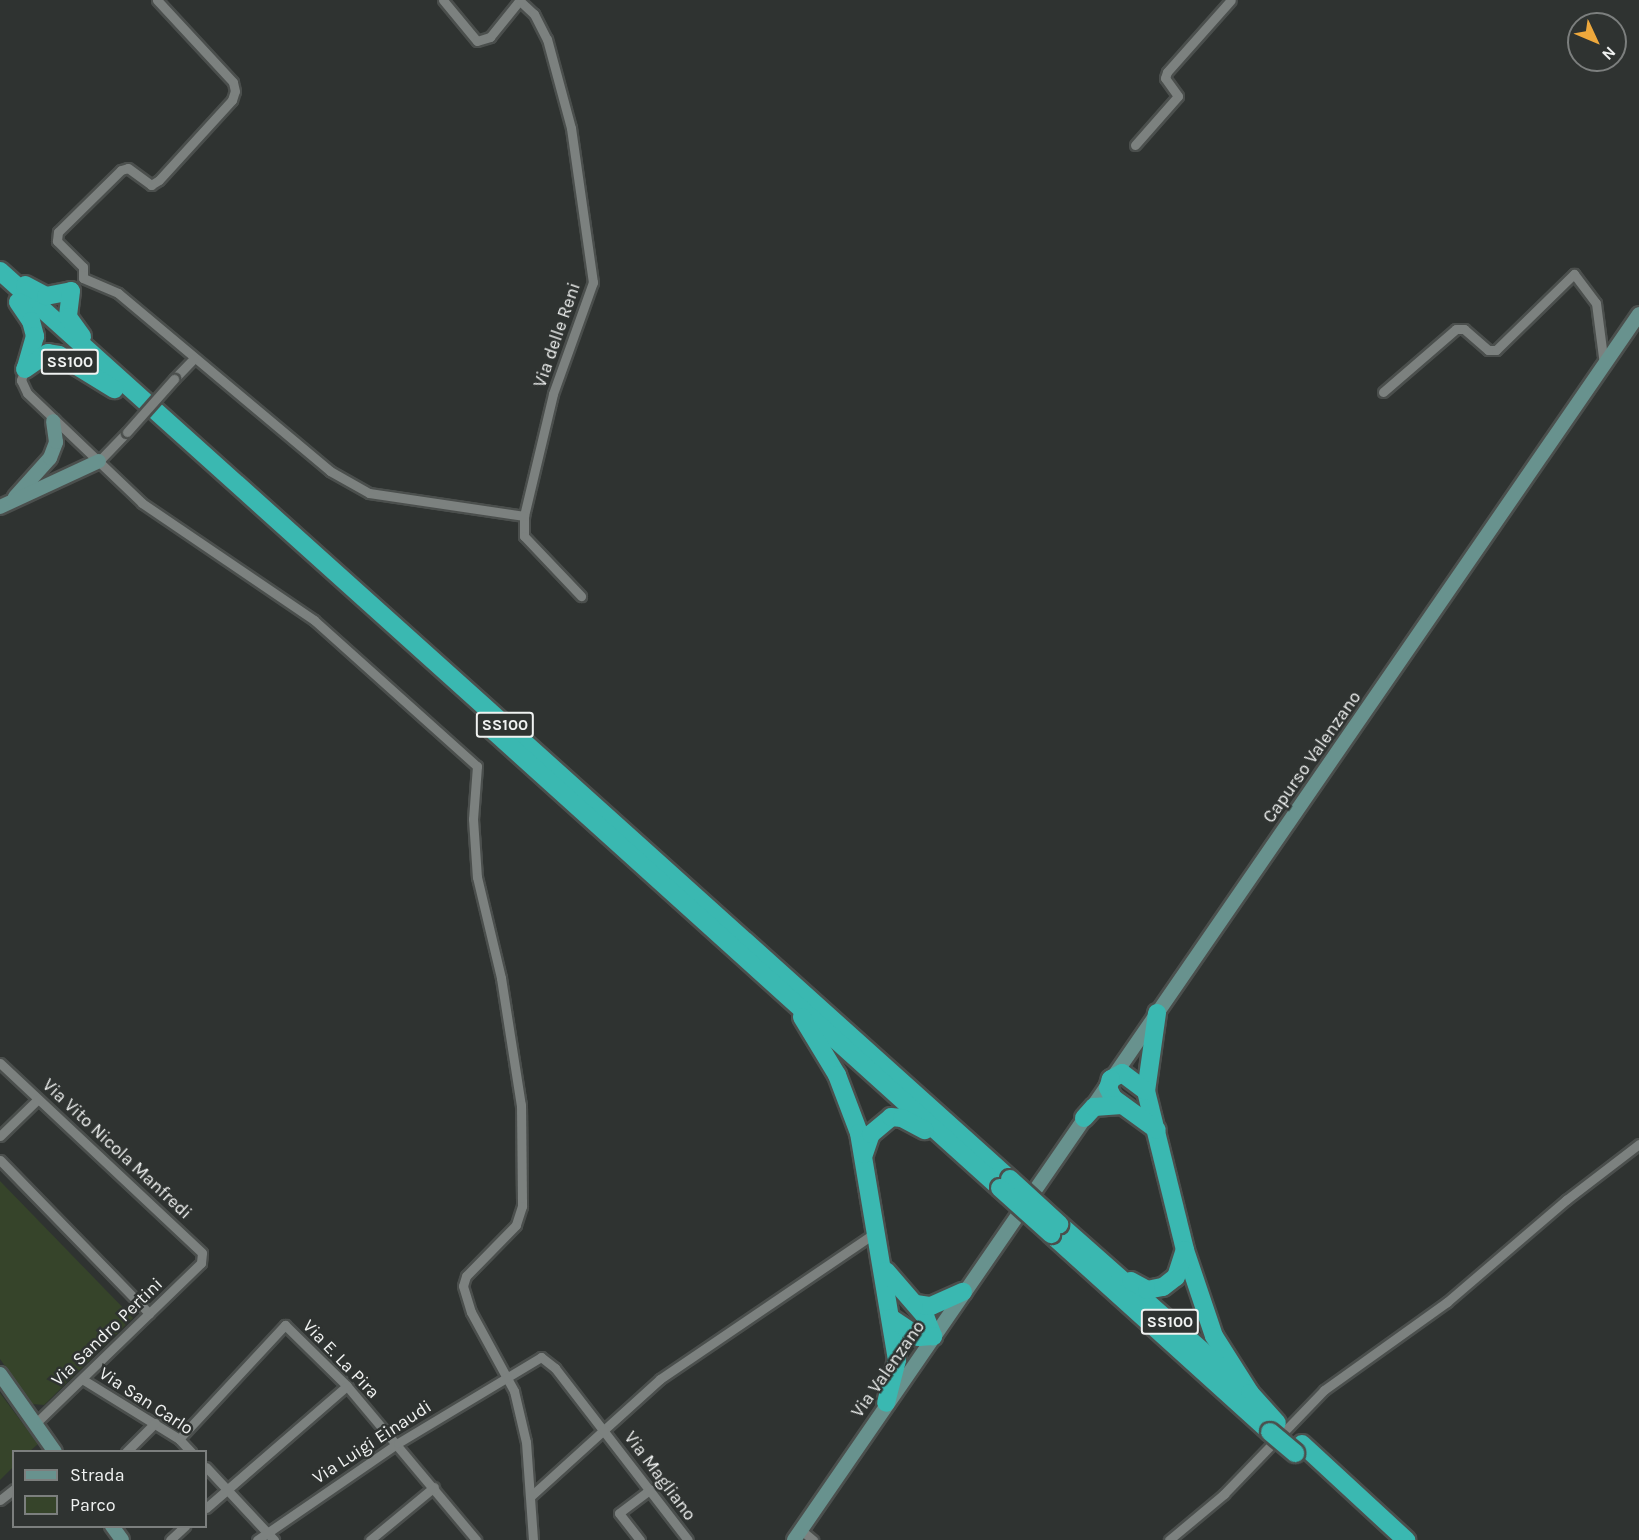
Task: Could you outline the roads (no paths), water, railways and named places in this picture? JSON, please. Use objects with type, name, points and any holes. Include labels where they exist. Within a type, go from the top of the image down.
[{"type":"highway","points":[[1,276],[46,296],[77,285]]},
{"type":"highway","name":"SS100","points":[[1,276],[31,321],[35,336],[35,345],[25,369]]},
{"type":"highway","name":"SS100","points":[[1,276],[105,365],[1005,1183],[1250,1393]]},
{"type":"highway","name":"SS100","points":[[77,285],[68,317],[102,356],[105,365]]},
{"type":"highway","name":"SS100","points":[[18,302],[977,1167],[1005,1183]]},
{"type":"highway","name":"SS100","points":[[25,369],[48,353],[59,355],[114,389]]},
{"type":"highway","name":"SS100","points":[[789,997],[837,1075],[853,1111],[864,1154],[885,1269],[897,1360],[886,1403]]},
{"type":"highway","name":"SS100","points":[[1157,1013],[1146,1091],[1185,1250],[1214,1336],[1274,1427]]},
{"type":"highway","points":[[1146,1091],[1130,1076],[1122,1073],[1111,1079],[1108,1088],[1122,1105],[1157,1130]]},
{"type":"highway","points":[[1084,1118],[1094,1107],[1122,1105]]},
{"type":"highway","points":[[864,1154],[871,1134],[880,1124],[891,1117],[903,1118],[977,1167]]},
{"type":"highway","name":"SS100","points":[[1060,1231],[1147,1290],[1163,1287],[1176,1277],[1185,1250]]},
{"type":"highway","name":"SS100","points":[[1060,1231],[1274,1427],[1406,1540]]},
{"type":"highway","name":"SS100","points":[[885,1269],[904,1296],[916,1304],[933,1336]]},
{"type":"highway","points":[[916,1304],[937,1304],[963,1292]]},
{"type":"highway","points":[[891,1318],[919,1337],[933,1336]]},
{"type":"highway","name":"SS100","points":[[1298,1448],[1390,1540]]},
{"type":"street","points":[[157,0],[232,82],[235,91],[232,100],[159,180],[151,185],[128,168],[121,171],[58,232],[57,241],[83,267],[77,285],[118,293],[193,359],[330,471],[369,493],[525,516]]},
{"type":"street","points":[[443,0],[477,41],[490,37],[520,1]]},
{"type":"street","points":[[1135,145],[1178,96],[1166,78],[1167,72],[1231,0]]},
{"type":"street","name":"Via delle Reni","points":[[520,1],[534,14],[547,39],[570,128],[593,282],[554,394],[525,516],[524,536],[581,596]]},
{"type":"street","points":[[1383,392],[1456,329],[1464,329],[1488,350],[1496,350],[1574,274],[1596,303],[1604,365]]},
{"type":"street","name":"Capurso Valenzano","points":[[1014,1220],[1639,314]]},
{"type":"street","points":[[5,504],[99,461],[193,359]]},
{"type":"street","points":[[25,369],[21,380],[27,393],[53,421],[142,503],[314,620],[477,766],[473,819],[477,877],[501,978],[521,1105],[522,1206],[516,1225],[466,1276],[463,1286],[471,1312],[508,1377],[525,1442],[533,1540]]},
{"type":"street","points":[[5,504],[50,458],[56,442],[53,421]]},
{"type":"street","name":"Via Vito Nicola Manfredi","points":[[0,1064],[195,1243],[202,1253],[201,1263]]},
{"type":"street","points":[[0,1136],[38,1099]]},
{"type":"street","points":[[1169,1540],[1224,1494],[1324,1390],[1447,1302],[1566,1200],[1639,1144]]},
{"type":"street","points":[[0,1160],[149,1313]]},
{"type":"street","name":"Via Valenzano","points":[[798,1535],[886,1403],[1014,1220]]},
{"type":"street","points":[[531,1496],[606,1432],[660,1378],[878,1231]]},
{"type":"street","name":"Via Sandro Pertini","points":[[35,1424],[201,1263]]},
{"type":"street","name":"Via E. La Pira","points":[[179,1439],[285,1325],[347,1386],[398,1443],[476,1540]]},
{"type":"street","name":"Via Luigi Einaudi","points":[[257,1540],[398,1443],[544,1357],[606,1432]]},
{"type":"street","points":[[0,1374],[54,1450]]},
{"type":"street","name":"Via San Carlo","points":[[82,1379],[155,1423],[179,1439],[189,1450]]},
{"type":"street","points":[[207,1507],[347,1386]]},
{"type":"street","points":[[128,1450],[155,1423]]},
{"type":"street","name":"Via Magliano","points":[[606,1432],[688,1540]]},
{"type":"street","points":[[207,1468],[274,1540]]},
{"type":"street","points":[[370,1540],[434,1487]]},
{"type":"street","points":[[640,1540],[619,1513],[650,1490]]},
{"type":"street","points":[[0,1500],[12,1491]]},
{"type":"street","points":[[113,1528],[122,1540]]},
{"type":"street","points":[[170,1540],[184,1528]]},
{"type":"street","points":[[798,1535],[813,1540]]}]
